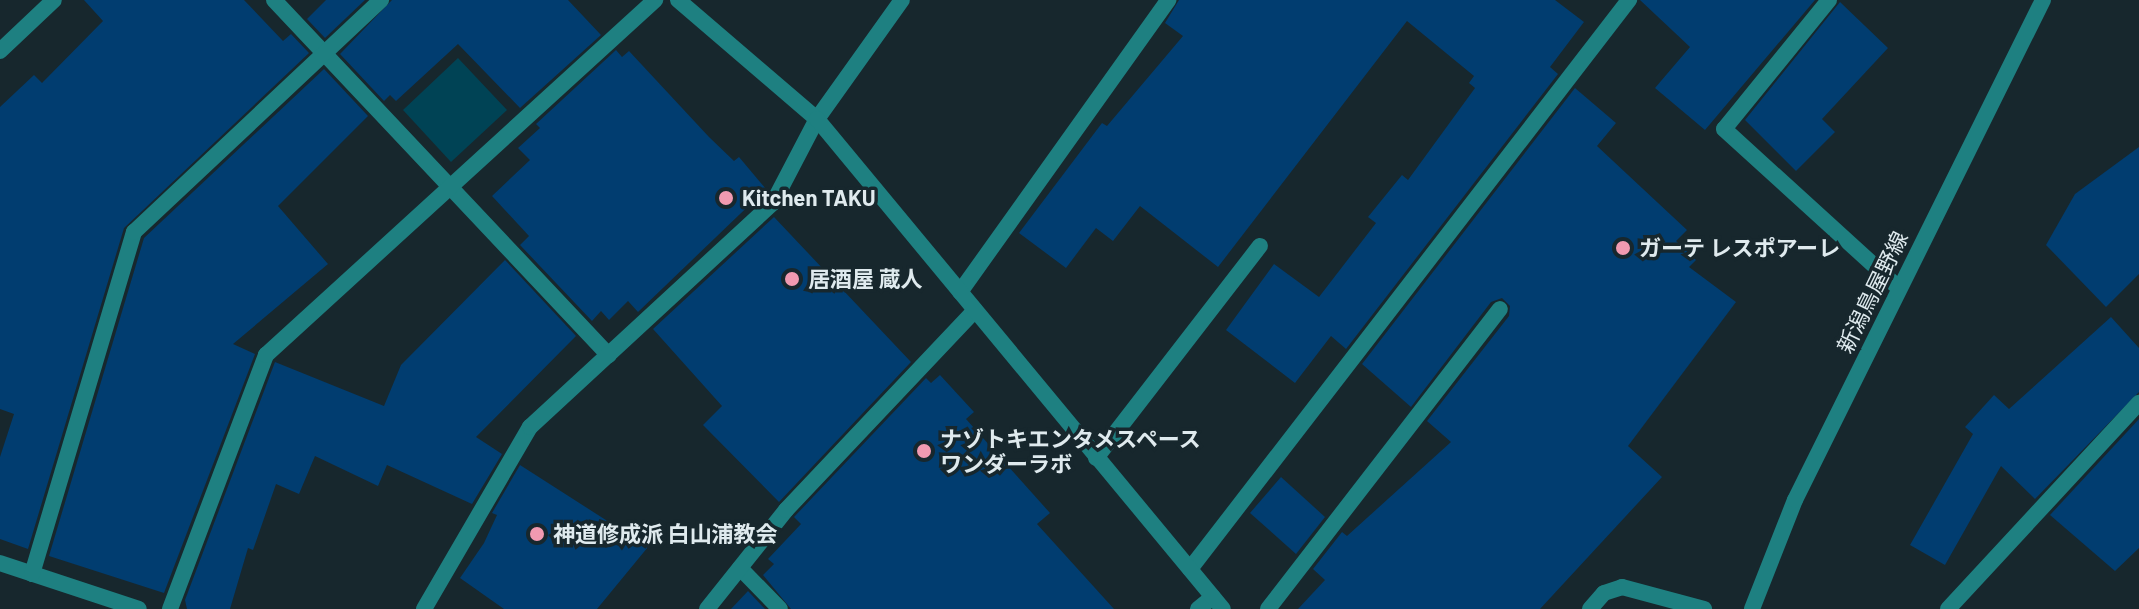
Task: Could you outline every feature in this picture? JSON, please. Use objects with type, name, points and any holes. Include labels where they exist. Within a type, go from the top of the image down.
[{"type":"street","points":[[0,51],[54,0]]},
{"type":"street","points":[[274,0],[609,355]]},
{"type":"street","points":[[32,574],[134,232],[381,0]]},
{"type":"street","points":[[170,609],[266,355],[655,0]]},
{"type":"street","points":[[678,0],[817,119],[1218,603],[1198,609]]},
{"type":"street","points":[[424,609],[530,427],[773,203],[817,119],[902,0]]},
{"type":"street","points":[[960,292],[1168,0]]},
{"type":"street","points":[[1190,569],[1629,0]]},
{"type":"street","points":[[1829,0],[1724,129],[1899,288]]},
{"type":"street","name":"新潟鳥屋野線","points":[[1752,609],[1795,500],[2043,0]]},
{"type":"street","points":[[1096,458],[1260,246]]},
{"type":"street","points":[[1268,609],[1500,309]]},
{"type":"street","points":[[707,609],[786,510],[975,310]]},
{"type":"street","points":[[1948,609],[2139,403]]},
{"type":"street","points":[[0,563],[139,609]]},
{"type":"street","points":[[740,568],[780,609]]},
{"type":"street","points":[[1590,609],[1604,593],[1622,587],[1704,609]]},
{"type":"shaded area","points":[[458,58],[507,110],[451,162],[403,110]]},
{"type":"building","points":[[84,0],[244,0],[283,41],[291,34],[309,53],[124,228],[28,549],[0,539],[0,457],[14,414],[0,409],[0,107],[34,75],[42,83],[103,21]]},
{"type":"building","points":[[326,0],[365,0],[325,38],[307,19]]},
{"type":"building","points":[[392,0],[568,0],[601,35],[520,108],[458,44],[396,101],[390,95],[384,101],[340,54]]},
{"type":"building","points":[[1179,0],[1555,0],[1584,22],[1550,67],[1558,74],[1346,349],[1331,336],[1295,383],[1226,330],[1274,264],[1319,297],[1376,223],[1368,217],[1402,175],[1408,180],[1475,88],[1469,83],[1474,76],[1407,21],[1218,267],[1140,206],[1113,241],[1096,228],[1066,268],[1019,233],[1102,123],[1107,126],[1183,36],[1165,23]]},
{"type":"building","points":[[1640,0],[1815,0],[1705,130],[1655,88],[1690,47]]},
{"type":"building","points":[[1840,2],[1888,48],[1822,119],[1835,132],[1796,171],[1745,120]]},
{"type":"building","points":[[616,50],[622,57],[629,51],[709,137],[734,161],[739,157],[766,189],[638,312],[628,301],[609,320],[601,311],[592,321],[520,245],[529,236],[492,196],[530,160],[518,148],[540,128],[536,124]]},
{"type":"building","points":[[324,69],[368,116],[278,206],[328,264],[233,344],[255,354],[164,593],[49,556],[144,238]]},
{"type":"building","points":[[1575,88],[1616,123],[1597,146],[1687,230],[1676,241],[1696,260],[1689,267],[1736,302],[1628,446],[1662,477],[1540,609],[1298,609],[1325,580],[1313,569],[1342,532],[1347,536],[1451,442],[1427,421],[1509,316],[1510,306],[1502,298],[1491,302],[1411,407],[1362,364]]},
{"type":"building","points":[[2139,147],[2139,274],[2106,307],[2046,245],[2075,194]]},
{"type":"building","points":[[774,217],[911,362],[779,502],[703,425],[722,406],[653,329]]},
{"type":"building","points":[[505,260],[576,336],[476,437],[502,454],[472,504],[387,465],[378,486],[315,456],[299,494],[276,484],[253,550],[248,548],[230,609],[187,609],[185,600],[275,362],[384,406],[401,365]]},
{"type":"building","points":[[2111,317],[2139,348],[2139,392],[2035,499],[2001,466],[1945,565],[1910,545],[1973,434],[1965,427],[1994,395],[2009,409]]},
{"type":"building","points":[[940,375],[974,412],[966,419],[1050,513],[1037,524],[1114,609],[791,609],[763,575],[774,564],[768,559],[801,524],[794,517],[926,378],[931,383]]},
{"type":"building","points":[[2139,419],[2139,548],[2115,571],[2050,515]]},
{"type":"building","points":[[520,465],[648,547],[597,609],[504,609],[460,578],[484,543],[497,515],[492,513]]},
{"type":"building","points":[[1281,477],[1325,517],[1296,554],[1250,513]]},
{"type":"building","points":[[748,591],[765,609],[731,609]]},
{"type":"place","name":"Kitchen TAKU","points":[[726,198]]},
{"type":"place","name":"ガーテ レスポアーレ","points":[[1623,248]]},
{"type":"place","name":"居酒屋 蔵人","points":[[792,279]]},
{"type":"place","name":"ナゾトキエンタメスペース ワンダーラボ","points":[[924,451]]},
{"type":"place","name":"神道修成派 白山浦教会","points":[[537,534]]}]
